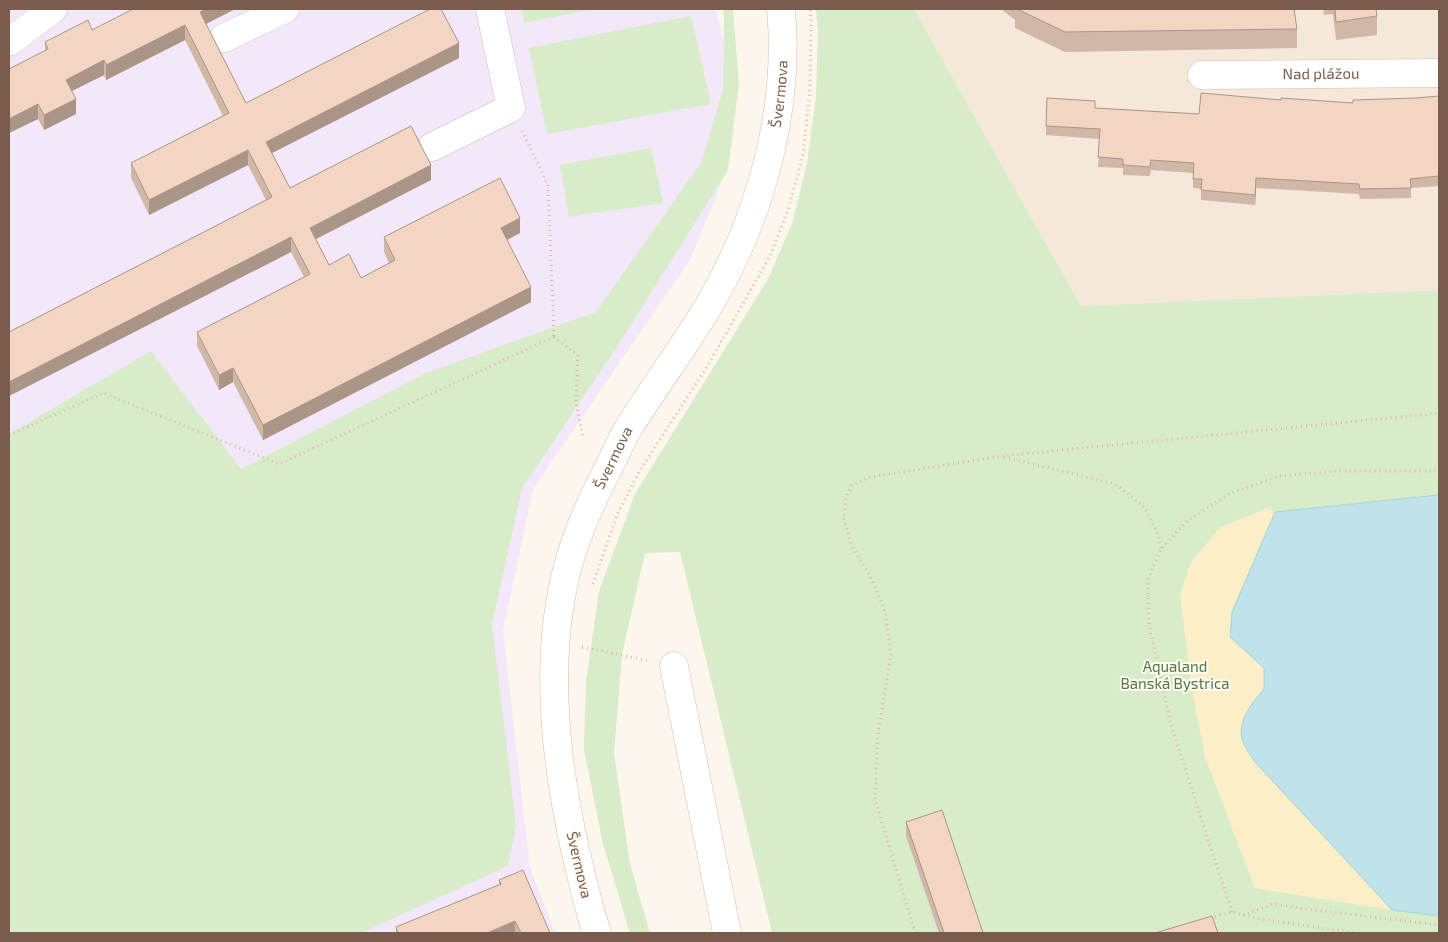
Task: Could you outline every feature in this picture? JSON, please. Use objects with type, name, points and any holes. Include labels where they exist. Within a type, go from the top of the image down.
[{"type":"street","points":[[9,42],[53,9]]},
{"type":"street","points":[[224,38],[284,9]]},
{"type":"street","points":[[432,147],[511,108],[490,9]]},
{"type":"street","name":"Švermova","points":[[597,933],[570,829],[558,756],[555,698],[556,649],[561,596],[571,555],[581,527],[627,432],[716,294],[742,241],[772,146],[780,90],[784,34],[782,9]]},
{"type":"street","name":"Nad plážou","points":[[1202,75],[1439,73]]},
{"type":"street","points":[[674,666],[727,933]]},
{"type":"path","points":[[511,108],[548,185],[554,337]]},
{"type":"path","points":[[9,435],[103,393],[279,464],[554,337]]},
{"type":"path","points":[[554,337],[578,355],[576,401],[583,438]]},
{"type":"path","points":[[915,933],[875,799],[878,732],[891,655],[885,612],[870,576],[852,546],[844,519],[846,497],[852,485],[870,477],[1002,456],[1439,413]]},
{"type":"path","points":[[1002,456],[1116,484],[1144,507],[1157,531],[1161,549]]},
{"type":"path","points":[[1232,912],[1170,724],[1150,625],[1148,578],[1161,549],[1187,521],[1229,494],[1278,476],[1339,471],[1439,471]]},
{"type":"path","points":[[582,647],[622,655]]},
{"type":"path","points":[[1243,914],[1274,904],[1439,925]]},
{"type":"path","points":[[1204,920],[1232,912],[1261,919],[1355,933]]},
{"type":"shaded area","points":[[9,9],[716,9],[734,92],[719,190],[690,260],[533,489],[503,630],[530,867],[555,933],[9,933]]},
{"type":"shaded area","points":[[914,9],[1439,9],[1439,290],[1081,306]]},
{"type":"green space","points":[[521,9],[593,9],[524,23]]},
{"type":"green space","points":[[723,9],[733,9],[739,84],[728,170],[617,347],[522,488],[492,624],[516,826],[508,866],[361,933],[9,933],[9,434],[151,351],[241,469],[426,373],[596,312],[701,163],[723,90]]},
{"type":"green space","name":"Aqualand Banská Bystrica","points":[[816,9],[914,9],[1081,306],[1439,290],[1439,933],[772,933],[680,552],[645,553],[622,655],[614,754],[630,864],[650,933],[630,933],[603,844],[584,749],[586,682],[599,591],[635,494],[768,279],[793,221],[807,163],[816,96],[818,32]]},
{"type":"green space","points":[[691,16],[711,104],[547,134],[529,48]]},
{"type":"green space","points":[[651,148],[663,203],[569,217],[560,165]]},
{"type":"sand","points":[[1267,508],[1275,512],[1232,612],[1230,637],[1264,667],[1264,689],[1250,706],[1242,740],[1254,761],[1392,910],[1255,888],[1205,757],[1192,691],[1180,595],[1191,562],[1220,528]]},
{"type":"water","points":[[1439,495],[1439,916],[1392,910],[1254,761],[1243,742],[1241,732],[1247,712],[1264,689],[1264,668],[1230,637],[1232,612],[1275,512]]},
{"type":"building","points":[[133,9],[206,9],[200,12],[246,103],[430,9],[441,9],[459,43],[266,142],[290,188],[411,126],[431,165],[310,228],[329,265],[349,254],[361,278],[395,260],[384,237],[500,178],[520,218],[501,228],[531,287],[263,425],[233,368],[219,375],[197,332],[310,274],[291,237],[9,382],[9,332],[272,197],[248,150],[149,200],[131,163],[229,113],[185,25],[106,65],[104,60],[66,80],[76,99],[44,115],[38,104],[9,119],[9,69],[48,49],[45,42],[88,20],[92,30]]},
{"type":"building","points":[[1017,9],[1294,9],[1297,29],[1065,32]]},
{"type":"building","points":[[1335,9],[1376,9],[1377,16],[1336,22]]},
{"type":"building","points":[[1201,93],[1281,100],[1281,98],[1353,103],[1353,100],[1439,96],[1439,176],[1410,179],[1411,188],[1360,189],[1359,184],[1256,178],[1255,195],[1201,190],[1202,179],[1193,179],[1194,163],[1151,160],[1150,167],[1123,165],[1123,159],[1098,157],[1100,129],[1046,126],[1047,98],[1095,101],[1095,108],[1199,114]]},
{"type":"building","points":[[942,810],[983,933],[944,933],[906,822]]},
{"type":"building","points":[[523,870],[550,933],[521,933],[515,921],[487,933],[398,933],[396,927],[501,884],[499,880]]},
{"type":"building","points":[[1212,916],[1218,933],[1155,933]]}]
